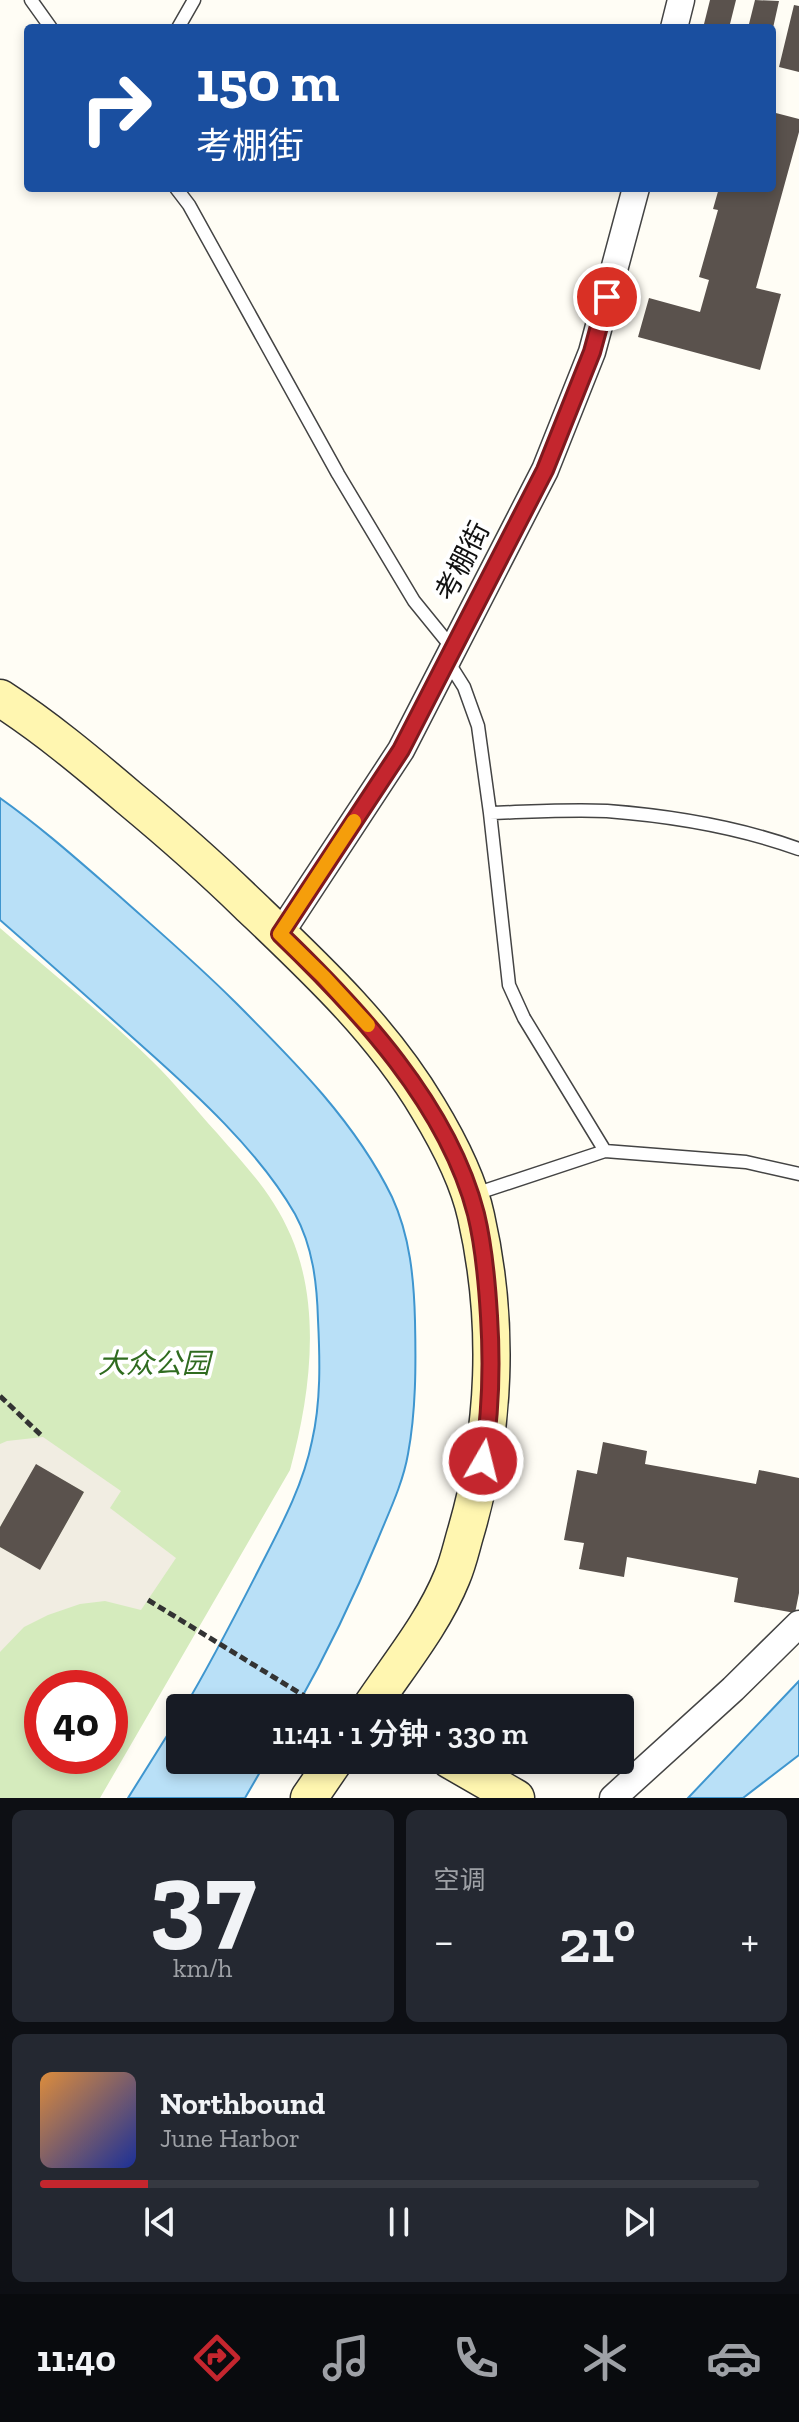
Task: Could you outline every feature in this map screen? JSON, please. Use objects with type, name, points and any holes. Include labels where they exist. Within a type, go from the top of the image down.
[{"type":"street","points":[[675,24],[681,0]]},
{"type":"street","name":"考棚街","points":[[280,934],[401,750],[545,470],[592,352],[635,192]]},
{"type":"street","points":[[0,698],[101,774],[207,864],[324,977],[379,1039],[428,1107],[455,1157],[475,1213],[486,1276],[491,1385],[488,1432],[478,1489],[452,1577],[430,1620],[380,1694]]},
{"type":"street","points":[[613,1798],[799,1624]]},
{"type":"street","points":[[309,1798],[325,1774]]},
{"type":"street","points":[[474,1774],[516,1798]]},
{"type":"lane","points":[[31,0],[48,24]]},
{"type":"lane","points":[[180,24],[194,0]]},
{"type":"lane","points":[[179,192],[338,474],[450,655],[478,726],[509,985],[524,1018],[605,1151]]},
{"type":"lane","points":[[490,813],[605,811],[694,821],[769,838],[799,849]]},
{"type":"lane","points":[[469,1196],[605,1151],[746,1162],[799,1174]]},
{"type":"path","points":[[0,1396],[43,1437]]},
{"type":"path","points":[[148,1600],[302,1694]]},
{"type":"green space","name":"大众公园","points":[[0,928],[115,1026],[160,1069],[239,1158],[284,1220],[301,1264],[307,1293],[310,1353],[303,1413],[290,1470],[128,1750],[128,1670],[24,1670],[24,1774],[114,1774],[100,1798],[0,1798]]},
{"type":"shaded area","points":[[43,1437],[121,1491],[110,1508],[176,1558],[141,1610],[105,1601],[80,1604],[24,1627],[0,1652],[0,1547],[40,1569],[84,1492],[36,1465],[0,1527],[0,1444]]},
{"type":"water","points":[[0,798],[60,844],[176,946],[299,1068],[360,1142],[398,1212],[407,1242],[414,1305],[414,1405],[406,1465],[359,1582],[303,1694],[192,1694],[275,1538],[308,1458],[317,1411],[319,1366],[317,1293],[306,1239],[280,1191],[225,1124],[162,1063],[0,920]]},
{"type":"water","points":[[799,1681],[799,1755],[743,1798],[688,1798]]},
{"type":"water","points":[[166,1737],[166,1774],[259,1774],[245,1798],[128,1798]]},
{"type":"building","points":[[710,0],[736,0],[730,24],[704,24]]},
{"type":"building","points":[[755,0],[779,1],[774,24],[749,24]]},
{"type":"building","points":[[794,5],[799,6],[799,72],[779,67]]},
{"type":"building","points":[[776,113],[799,119],[799,132],[756,288],[781,294],[760,370],[638,337],[649,298],[700,312],[709,280],[699,277],[718,210],[713,209],[718,192],[776,192]]},
{"type":"building","points":[[603,1442],[647,1451],[645,1464],[756,1484],[759,1470],[799,1478],[799,1593],[795,1613],[734,1602],[738,1578],[627,1557],[624,1577],[579,1569],[584,1543],[564,1540],[577,1470],[597,1474]]},
{"type":"building","points":[[36,1464],[84,1492],[40,1570],[0,1547],[0,1527]]},
{"type":"slow traffic","points":[[354,821],[280,934],[368,1025]]},
{"type":"route","points":[[483,1461],[491,1385],[486,1276],[475,1213],[455,1157],[428,1107],[371,1028],[280,934],[401,750],[545,470],[592,352],[607,297]]}]
